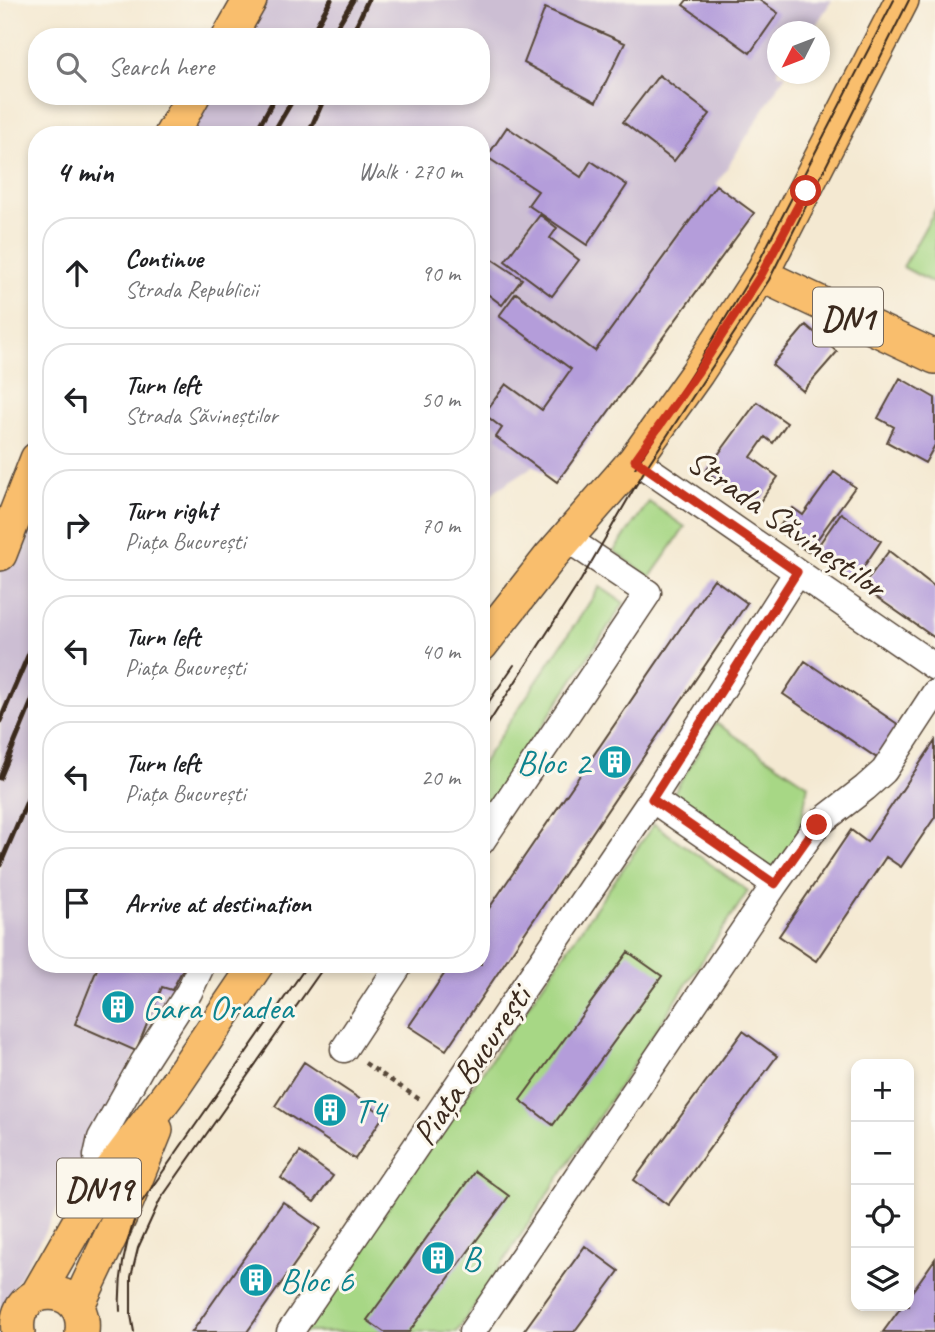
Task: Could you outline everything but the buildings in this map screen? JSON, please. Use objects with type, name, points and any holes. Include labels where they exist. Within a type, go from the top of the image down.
[{"type":"main road","points":[[234,28],[250,0]]},
{"type":"main road","points":[[490,634],[558,547],[635,460],[697,373],[761,275],[902,0]]},
{"type":"main road","points":[[176,126],[188,105]]},
{"type":"main road","name":"DN1","points":[[761,275],[935,357]]},
{"type":"main road","points":[[3,539],[28,480]]},
{"type":"main road","name":"DN19","points":[[17,1331],[20,1313],[37,1295],[100,1185],[173,1088],[251,973]]},
{"type":"main road","name":"DN19","points":[[84,1324],[126,1204],[173,1088]]},
{"type":"main road","name":"DN19","points":[[37,1295],[55,1293],[71,1300],[84,1324]]},
{"type":"street","name":"Strada Săvineștilor","points":[[635,460],[935,667]]},
{"type":"street","points":[[490,829],[648,593],[558,547]]},
{"type":"street","name":"Piața București","points":[[290,1332],[652,799],[797,572]]},
{"type":"street","points":[[472,1332],[817,825],[884,771],[935,693]]},
{"type":"street","points":[[652,799],[775,884]]},
{"type":"street","points":[[100,1185],[97,1156],[101,1138],[198,973]]},
{"type":"street","points":[[344,1049],[394,973]]},
{"type":"path","points":[[344,1049],[439,1112]]},
{"type":"shaded area","points":[[233,0],[832,0],[818,21],[767,21],[767,84],[780,84],[544,459],[496,490],[490,497],[490,126],[177,126],[186,105],[490,105],[490,28],[221,28]]},
{"type":"shaded area","points":[[28,463],[28,973],[177,973],[59,1206],[0,1312],[0,526]]},
{"type":"green space","points":[[935,210],[935,284],[903,267]]},
{"type":"green space","points":[[649,502],[685,527],[650,577],[614,551]]},
{"type":"green space","points":[[600,587],[624,603],[490,804],[490,752]]},
{"type":"green space","points":[[716,723],[808,785],[802,818],[808,826],[776,872],[670,799]]},
{"type":"green space","points":[[654,824],[748,891],[457,1332],[302,1332]]},
{"type":"tram line","points":[[635,468],[754,271],[894,0]]},
{"type":"tram line","points":[[490,721],[581,580],[646,468],[769,280],[909,0]]},
{"type":"tram line","points":[[490,700],[514,665]]},
{"type":"tram line","points":[[120,1311],[124,1256],[141,1203],[302,973]]},
{"type":"tram line","points":[[134,1332],[131,1277],[138,1248],[160,1200],[320,973]]},
{"type":"railway","points":[[315,28],[331,0]]},
{"type":"railway","points":[[336,28],[353,0]]},
{"type":"railway","points":[[355,28],[368,0]]},
{"type":"railway","points":[[259,126],[271,105]]},
{"type":"railway","points":[[277,126],[290,105]]},
{"type":"railway","points":[[312,126],[321,105]]},
{"type":"railway","points":[[0,721],[28,656]]},
{"type":"railway","points":[[0,778],[28,711]]},
{"type":"railway","points":[[0,865],[28,799]]},
{"type":"place","name":"Bloc 2","points":[[615,762]]},
{"type":"place","name":"Gara Oradea","points":[[118,1007]]},
{"type":"place","name":"T4","points":[[330,1110]]},
{"type":"place","name":"B","points":[[438,1258]]},
{"type":"place","name":"Bloc 6","points":[[256,1280]]},
{"type":"route","points":[[806,191],[761,275],[697,373],[635,460],[797,572],[652,799],[775,884],[817,825]]}]
